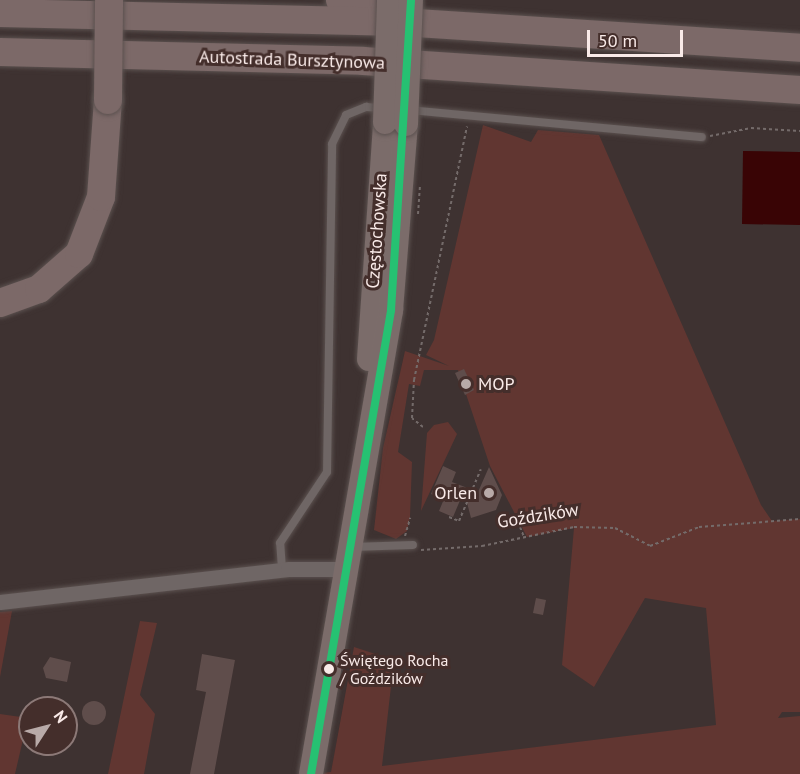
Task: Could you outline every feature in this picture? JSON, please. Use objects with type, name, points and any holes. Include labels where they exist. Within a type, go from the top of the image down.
[{"type":"highway","points":[[0,303],[39,289],[79,254],[101,198],[99,100],[91,0]]},
{"type":"highway","points":[[0,286],[43,265],[75,222],[87,174],[99,100],[108,0]]},
{"type":"highway","points":[[340,0],[800,48]]},
{"type":"highway","points":[[0,13],[401,7]]},
{"type":"highway","name":"Autostrada Bursztynowa","points":[[0,52],[363,61],[800,90]]},
{"type":"highway","points":[[0,59],[30,53]]},
{"type":"main road","name":"Częstochowska","points":[[311,774],[363,463],[396,123],[401,7]]},
{"type":"street","points":[[0,602],[282,569],[346,558]]},
{"type":"lane","points":[[282,569],[280,543],[327,472],[334,132],[346,115],[366,107],[470,114],[702,137]]},
{"type":"lane","points":[[346,558],[371,550],[413,545]]},
{"type":"path","points":[[423,427],[412,418],[414,380],[470,114]]},
{"type":"path","points":[[702,137],[751,128],[800,131]]},
{"type":"path","points":[[449,517],[459,521],[481,470]]},
{"type":"path","name":"Goździków","points":[[413,545],[427,552],[574,527],[615,528],[650,546],[699,527],[800,519]]},
{"type":"path","points":[[520,527],[524,537]]},
{"type":"shaded area","points":[[483,125],[531,142],[538,130],[599,135],[761,505],[772,521],[800,519],[800,712],[782,712],[778,718],[800,716],[800,774],[313,774],[331,772],[354,647],[394,660],[382,766],[716,725],[706,608],[645,598],[594,687],[562,665],[574,528],[527,537],[490,466],[458,370],[424,370],[420,386],[409,384],[398,452],[412,462],[410,517],[407,531],[396,539],[374,530],[383,448],[405,351],[449,366],[426,355],[434,340]]},
{"type":"shaded area","points":[[743,151],[800,152],[800,225],[742,224]]},
{"type":"shaded area","points":[[448,422],[457,434],[421,511],[427,433],[434,425]]},
{"type":"shaded area","points":[[12,611],[0,677],[0,612]]},
{"type":"shaded area","points":[[140,621],[157,623],[140,695],[155,714],[144,774],[108,774]]},
{"type":"shaded area","points":[[0,714],[18,717],[19,756],[15,774],[0,774]]},
{"type":"building","name":"MOP","points":[[464,369],[474,390],[465,395],[455,373]]},
{"type":"building","points":[[443,466],[456,472],[452,482],[478,492],[489,467],[502,495],[496,510],[471,518],[464,491],[453,517],[439,511],[444,499],[431,494]]},
{"type":"building","points":[[536,598],[546,600],[543,615],[533,613]]},
{"type":"building","points":[[202,654],[235,660],[214,774],[190,774],[206,692],[196,690]]},
{"type":"building","points":[[50,657],[71,662],[67,682],[46,678],[43,668]]},
{"type":"building","points":[[89,701],[99,701],[106,708],[106,718],[99,725],[89,725],[82,718],[82,708]]},
{"type":"transit line","points":[[311,774],[391,310],[411,0]]},
{"type":"place","name":"MOP","points":[[466,384]]},
{"type":"place","name":"Orlen","points":[[489,493]]},
{"type":"place","name":"Świętego Rocha / Goździków","points":[[329,669]]}]
